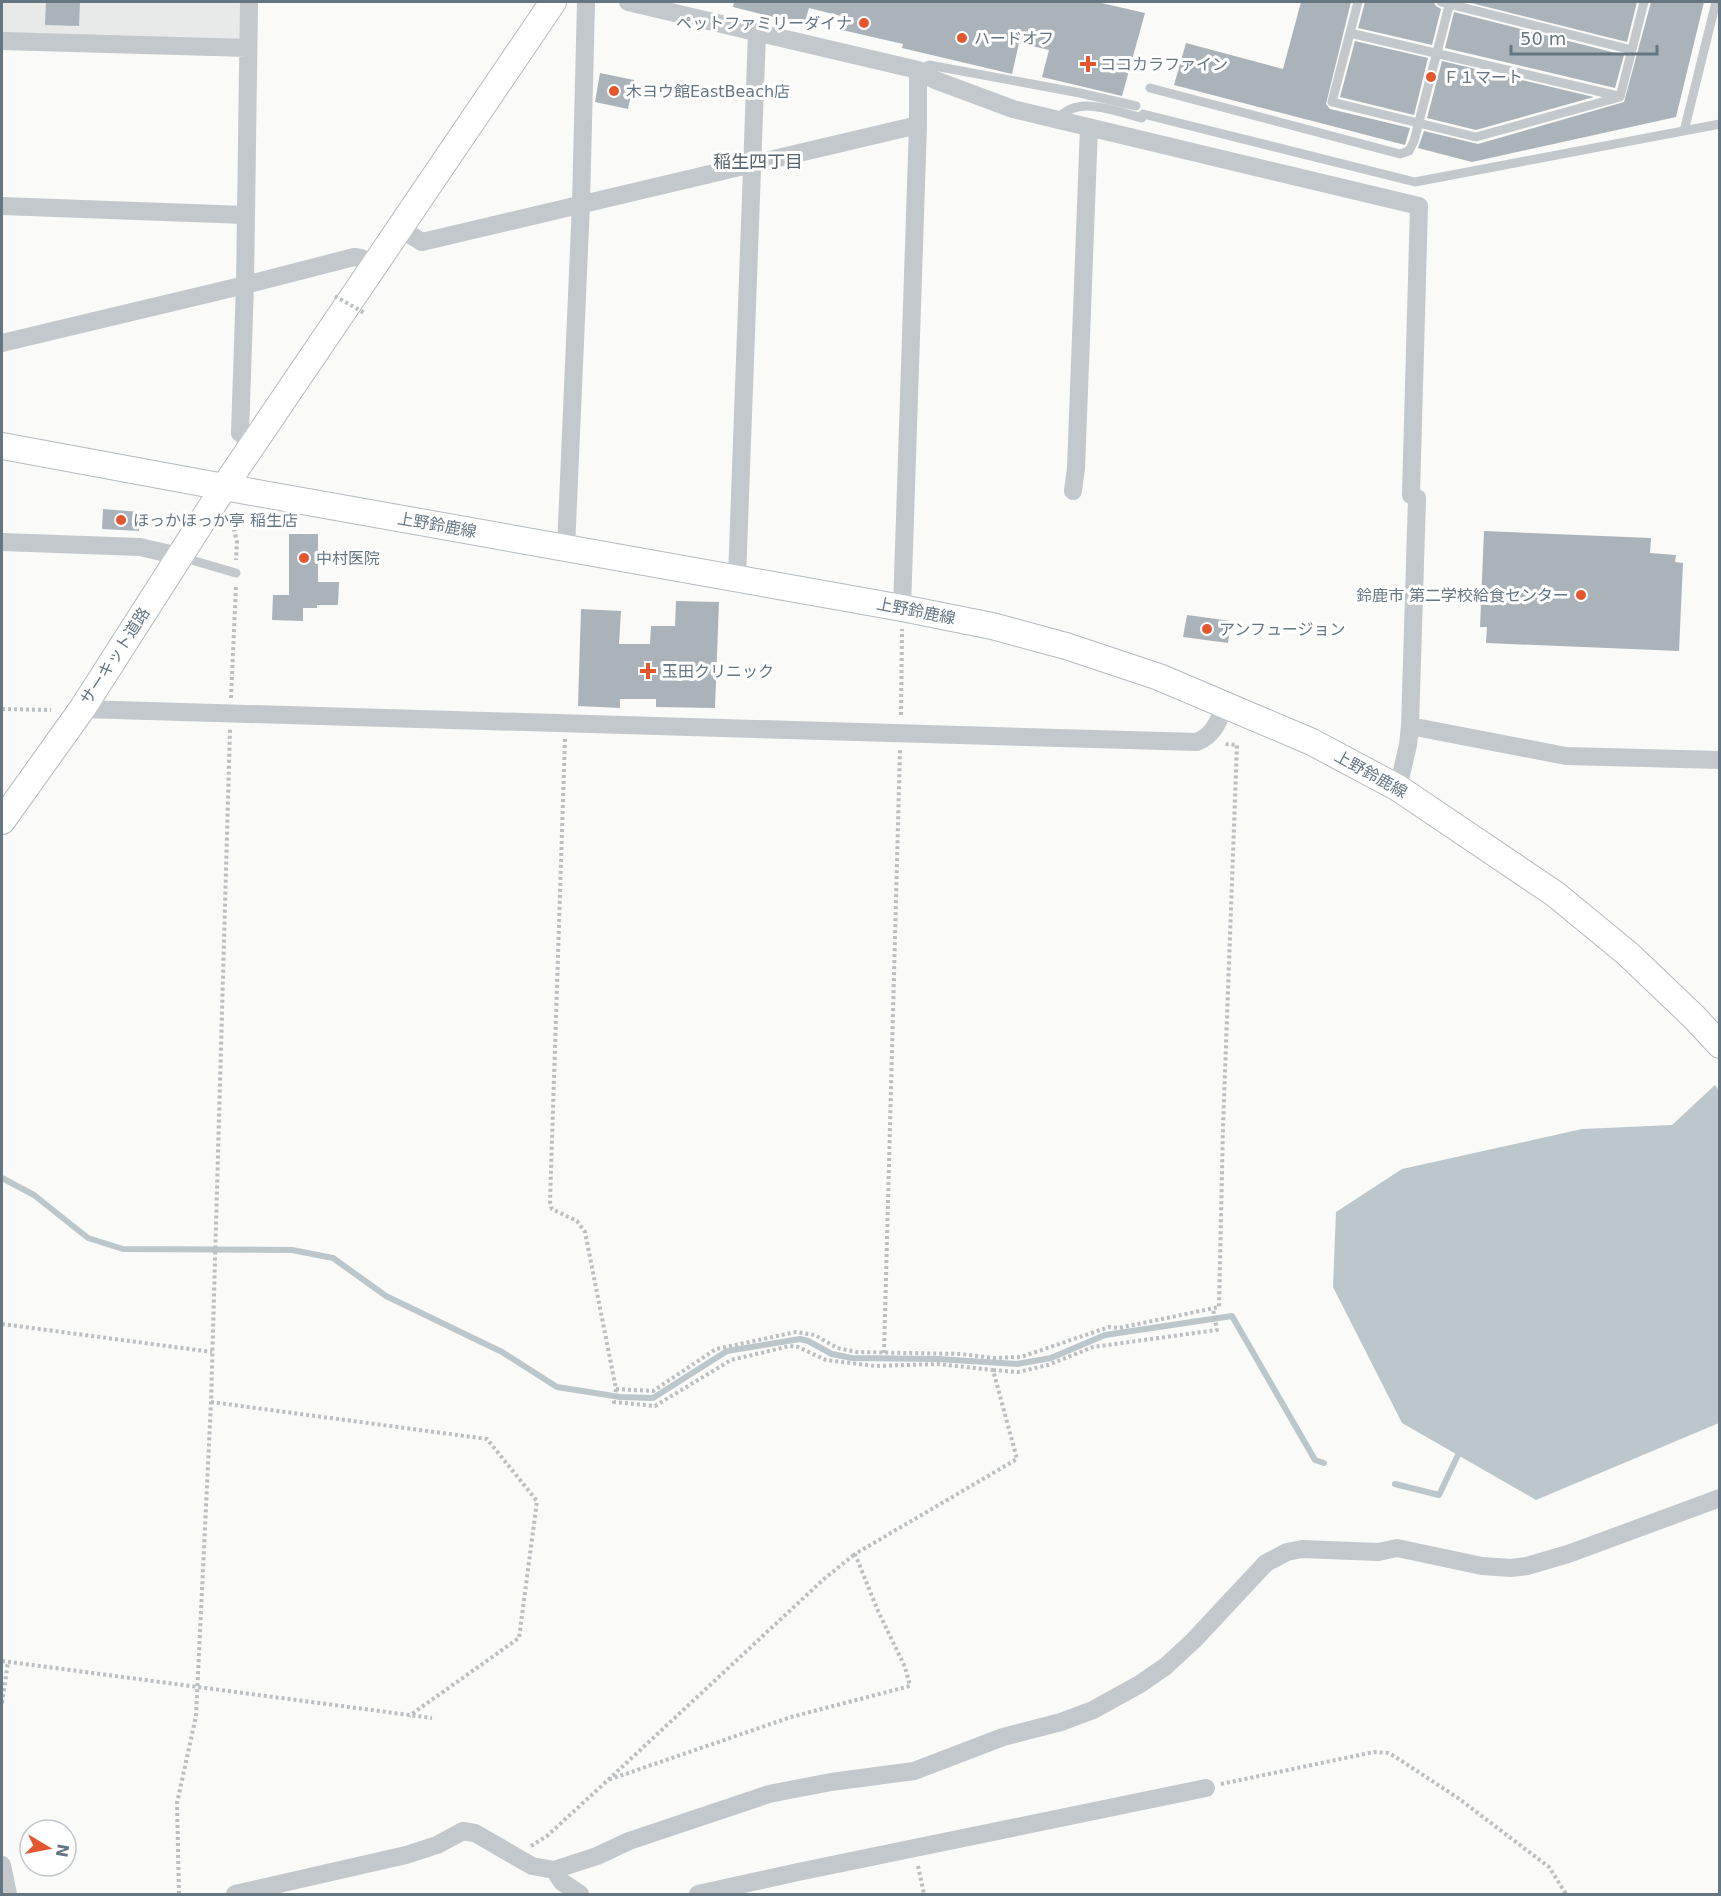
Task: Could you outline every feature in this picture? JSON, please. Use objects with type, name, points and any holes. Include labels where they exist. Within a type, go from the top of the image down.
[{"type":"main road","name":"サーキット道路","points":[[2,821],[82,709],[224,487],[553,2]]},
{"type":"main road","name":"上野鈴鹿線","points":[[2,446],[902,608],[992,626],[1066,646],[1159,676],[1312,742],[1398,788],[1555,894],[1628,954],[1694,1017],[1719,1045]]},
{"type":"street","points":[[249,2],[245,285],[240,433],[253,444]]},
{"type":"street","points":[[566,548],[581,204],[586,2]]},
{"type":"street","points":[[628,2],[646,4],[918,70],[934,80],[1012,108],[1419,206],[1411,495],[1418,498],[1410,726],[1398,788]]},
{"type":"street","points":[[737,578],[758,33]]},
{"type":"street","points":[[2,41],[248,48]]},
{"type":"street","points":[[902,608],[918,70]]},
{"type":"street","points":[[399,228],[422,242],[918,125]]},
{"type":"street","points":[[1073,491],[1076,468],[1089,127]]},
{"type":"street","points":[[2,207],[245,214]]},
{"type":"street","points":[[2,344],[354,257],[361,258],[373,266]]},
{"type":"street","points":[[2,542],[141,547],[179,556]]},
{"type":"street","points":[[82,709],[1197,742],[1209,735],[1220,719],[1224,703]]},
{"type":"street","points":[[1410,726],[1566,756],[1719,760]]},
{"type":"street","points":[[235,1894],[295,1888],[437,1845],[463,1831],[475,1833],[532,1866],[554,1870],[597,1856],[629,1841],[769,1794],[831,1782],[914,1771],[1003,1737],[1061,1722],[1093,1710],[1140,1684],[1166,1666],[1194,1640],[1266,1563],[1287,1552],[1302,1549],[1378,1552],[1397,1548],[1482,1566],[1511,1568],[1527,1566],[1568,1554],[1719,1498]]},
{"type":"street","points":[[698,1894],[1206,1788]]},
{"type":"street","points":[[2,1865],[8,1894]]},
{"type":"street","points":[[554,1870],[562,1882],[580,1894]]},
{"type":"lane","points":[[1358,2],[1332,102],[1476,137],[1620,97]]},
{"type":"lane","points":[[1150,88],[1400,154],[1409,151],[1419,122],[1447,2],[1632,50]]},
{"type":"lane","points":[[1620,97],[1643,2]]},
{"type":"lane","points":[[1684,131],[1716,2]]},
{"type":"lane","points":[[1350,33],[1620,97]]},
{"type":"lane","points":[[918,70],[929,65],[1080,93],[1136,106]]},
{"type":"lane","points":[[1058,119],[1064,112],[1089,105],[1415,182],[1719,124]]},
{"type":"lane","points":[[179,556],[236,573]]},
{"type":"path","points":[[335,296],[366,314]]},
{"type":"path","points":[[179,1894],[177,1803],[196,1716],[211,1402],[237,542],[224,487]]},
{"type":"path","points":[[884,1353],[901,732],[902,608]]},
{"type":"path","points":[[2,709],[51,710]]},
{"type":"path","points":[[566,724],[550,1202],[552,1209],[577,1221],[585,1232],[615,1390],[614,1402],[655,1406],[731,1360],[790,1346],[798,1347],[826,1360],[875,1366],[938,1364],[1018,1372],[1048,1365],[1093,1347],[1217,1330],[1213,1309]]},
{"type":"path","points":[[615,1390],[653,1391],[716,1349],[796,1332],[815,1335],[837,1348],[857,1352],[961,1354],[994,1358],[1021,1357],[1109,1327],[1119,1328],[1219,1307],[1223,1115],[1237,745],[1219,743],[1209,735]]},
{"type":"path","points":[[2,1324],[212,1352]]},
{"type":"path","points":[[516,1857],[547,1836],[825,1578],[855,1554],[1017,1459],[993,1370]]},
{"type":"path","points":[[211,1402],[487,1439],[537,1501],[519,1638],[409,1716]]},
{"type":"path","points":[[608,1780],[790,1716],[910,1686],[905,1667],[878,1611],[855,1554]]},
{"type":"path","points":[[2,1661],[432,1718]]},
{"type":"path","points":[[2,1703],[8,1662]]},
{"type":"path","points":[[1206,1788],[1374,1752],[1388,1753],[1458,1798],[1549,1867],[1566,1894]]},
{"type":"path","points":[[914,1849],[924,1894]]},
{"type":"shaded area","points":[[2,2],[244,2],[242,43],[2,33]]},
{"type":"shaded area","points":[[1715,1085],[1720,1092],[1719,1423],[1536,1500],[1402,1423],[1333,1287],[1336,1212],[1402,1169],[1582,1129],[1672,1125]]},
{"type":"building","points":[[46,2],[80,2],[79,26],[45,25]]},
{"type":"building","points":[[734,2],[1097,2],[1145,13],[1122,96],[1042,77],[1049,50],[1019,43],[1012,74],[902,48],[903,44],[842,30],[845,17],[809,8],[804,25],[733,7]]},
{"type":"building","points":[[1301,2],[1351,2],[1326,104],[1330,109],[1410,128],[1405,145],[1174,85],[1186,43],[1283,69]]},
{"type":"building","points":[[1365,2],[1434,2],[1441,9],[1432,45],[1358,28]]},
{"type":"building","points":[[1467,2],[1637,2],[1627,42]]},
{"type":"building","points":[[1651,2],[1704,2],[1676,117],[1472,162],[1418,148],[1424,131],[1478,144],[1624,102]]},
{"type":"building","points":[[1454,12],[1624,55],[1615,88],[1445,48]]},
{"type":"building","points":[[1355,41],[1428,58],[1414,115],[1340,97]]},
{"type":"building","points":[[1442,61],[1594,97],[1476,130],[1427,118]]},
{"type":"building","name":"木ヨウ館EastBeach店","points":[[600,73],[634,80],[628,109],[595,102]]},
{"type":"building","name":"ほっかほっか亭 稲生店","points":[[103,509],[140,512],[139,531],[102,529]]},
{"type":"building","name":"鈴鹿市 第二学校給食センター","points":[[1484,531],[1651,538],[1650,553],[1676,555],[1675,562],[1683,563],[1679,651],[1486,643],[1487,627],[1480,627]]},
{"type":"building","name":"中村医院","points":[[289,534],[318,534],[318,582],[339,582],[338,605],[303,608],[303,621],[272,620],[273,595],[289,595]]},
{"type":"building","name":"玉田クリニック","points":[[676,601],[719,602],[715,708],[656,707],[656,699],[620,699],[620,708],[578,706],[581,609],[621,611],[619,644],[650,644],[651,626],[675,626]]},
{"type":"building","name":"アンフュージョン","points":[[1187,615],[1231,621],[1228,643],[1183,637]]},
{"type":"waterway","points":[[2,1178],[34,1195],[88,1238],[123,1249],[292,1250],[333,1258],[386,1296],[502,1352],[557,1387],[620,1397],[653,1398],[727,1351],[800,1339],[832,1354],[852,1358],[938,1359],[1017,1364],[1051,1358],[1105,1335],[1232,1316],[1315,1460],[1324,1463]]},
{"type":"waterway","points":[[1395,1484],[1439,1495],[1458,1455]]},
{"type":"place","name":"ペットファミリーダイナ","points":[[864,23]]},
{"type":"place","name":"ハードオフ","points":[[962,38]]},
{"type":"place","name":"ココカラファイン","points":[[1088,64]]},
{"type":"place","name":"Ｆ１マート","points":[[1431,77]]},
{"type":"place","name":"木ヨウ館EastBeach店","points":[[614,91]]},
{"type":"place","name":"ほっかほっか亭 稲生店","points":[[121,520]]},
{"type":"place","name":"中村医院","points":[[304,558]]},
{"type":"place","name":"鈴鹿市 第二学校給食センター","points":[[1581,595]]},
{"type":"place","name":"アンフュージョン","points":[[1207,629]]},
{"type":"place","name":"玉田クリニック","points":[[648,671]]},
{"type":"district","name":"稲生四丁目","points":[[758,161]]}]
